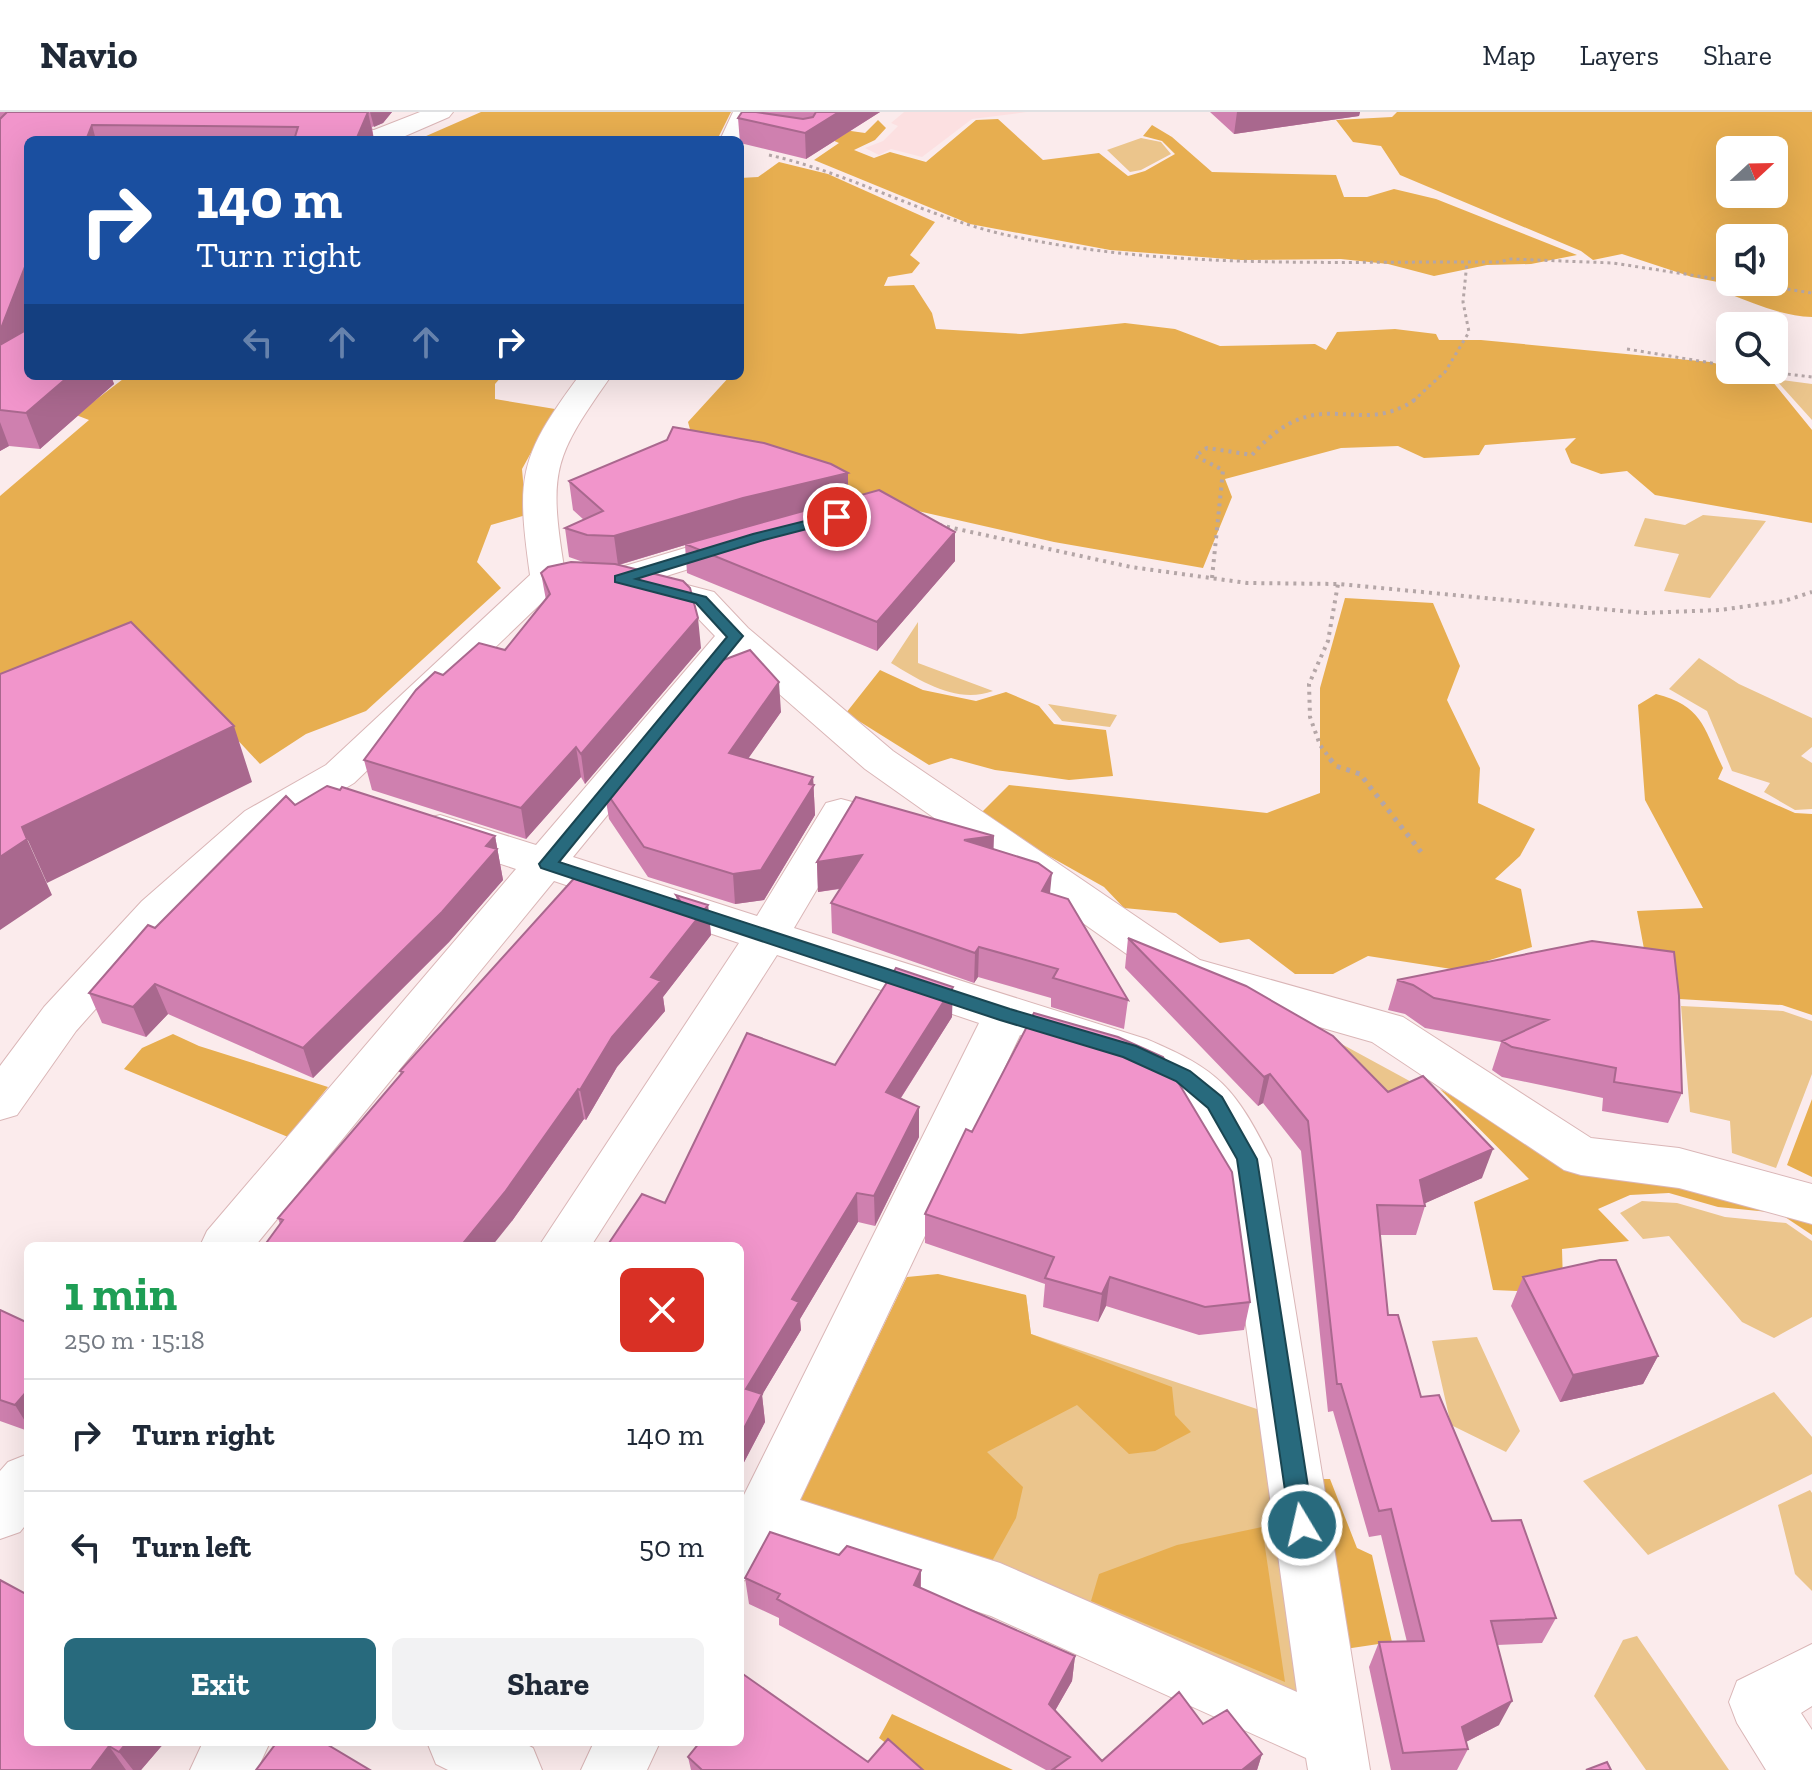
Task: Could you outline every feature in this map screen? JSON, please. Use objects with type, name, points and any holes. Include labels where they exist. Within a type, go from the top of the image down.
[{"type":"street","points":[[382,136],[405,129],[440,112]]},
{"type":"street","points":[[296,135],[322,136]]},
{"type":"street","points":[[548,577],[540,525],[540,469],[571,409],[592,380]]},
{"type":"street","points":[[620,579],[773,533]]},
{"type":"street","points":[[0,1102],[60,1019],[157,912],[260,821],[340,774],[548,577],[620,579],[701,600],[735,636],[879,760],[1185,972],[1387,1029],[1581,1156],[1679,1168],[1812,1204]]},
{"type":"street","points":[[228,1242],[735,636]]},
{"type":"street","points":[[316,789],[359,803]]},
{"type":"street","points":[[567,1242],[768,934],[841,813]]},
{"type":"street","points":[[403,817],[768,934],[1006,1015],[1130,1051],[1183,1076],[1215,1103],[1247,1159],[1336,1755]]},
{"type":"street","points":[[1006,1015],[752,1535],[1000,1591],[1336,1755]]},
{"type":"street","points":[[24,1485],[0,1514],[24,1527]]},
{"type":"street","points":[[1801,1770],[1759,1702],[1812,1674]]},
{"type":"street","points":[[221,1770],[236,1746]]},
{"type":"street","points":[[466,1746],[511,1770]]},
{"type":"street","points":[[612,1770],[627,1746]]},
{"type":"path","points":[[750,132],[892,198],[967,227],[1090,250],[1172,260],[1499,262],[1511,259],[1613,263],[1716,279]]},
{"type":"path","points":[[1212,578],[1223,470],[1195,456],[1207,448],[1252,455],[1274,429],[1301,417],[1338,412],[1381,415],[1420,398],[1446,369],[1469,332],[1463,302],[1467,262]]},
{"type":"path","points":[[1788,289],[1812,293]]},
{"type":"path","points":[[1627,349],[1716,364]]},
{"type":"path","points":[[1788,374],[1812,377]]},
{"type":"path","points":[[924,522],[1131,567],[1247,583],[1338,584],[1644,613],[1720,610],[1784,601],[1812,592]]},
{"type":"path","points":[[1338,584],[1328,641],[1309,684],[1310,717],[1320,745],[1336,766],[1360,774],[1421,852]]},
{"type":"shaded area","points":[[481,112],[731,112],[719,136],[426,136]]},
{"type":"shaded area","points":[[904,112],[1027,112],[972,119],[922,157],[891,149],[879,155],[865,148],[883,141],[898,126],[891,123]]},
{"type":"shaded area","points":[[1397,112],[1812,112],[1812,317],[1769,309],[1735,296],[1788,296],[1788,224],[1716,224],[1716,282],[1622,254],[1593,260],[1581,251],[1400,175],[1381,146],[1353,142],[1336,120],[1392,117]]},
{"type":"shaded area","points":[[998,119],[1043,160],[1099,153],[1128,176],[1145,171],[1175,154],[1162,141],[1143,136],[1152,125],[1172,137],[1212,172],[1336,175],[1344,197],[1367,197],[1394,189],[1436,199],[1577,255],[1531,264],[1487,265],[1434,276],[1388,264],[1341,259],[1241,260],[1110,250],[970,224],[814,160],[839,143],[820,135],[830,128],[865,133],[878,120],[886,128],[875,140],[854,150],[874,158],[890,152],[926,162],[976,120]]},
{"type":"shaded area","points":[[1141,138],[1161,142],[1171,154],[1141,170],[1130,172],[1107,150]]},
{"type":"shaded area","points":[[779,162],[828,174],[935,222],[910,255],[920,263],[912,273],[888,277],[884,286],[914,285],[932,313],[936,329],[1021,334],[1125,323],[1175,329],[1220,346],[1315,344],[1326,350],[1337,332],[1395,329],[1436,334],[1439,340],[1481,340],[1716,364],[1716,384],[1775,384],[1812,430],[1812,523],[1655,495],[1627,471],[1601,474],[1571,463],[1565,449],[1576,438],[1485,445],[1479,455],[1424,458],[1398,446],[1341,448],[1225,479],[1232,497],[1203,568],[1054,542],[887,504],[802,475],[695,448],[688,422],[726,380],[744,380],[744,178],[758,177]]},
{"type":"shaded area","points":[[122,380],[498,380],[495,384],[495,399],[555,409],[522,469],[526,515],[491,525],[477,562],[501,588],[366,711],[306,734],[260,764],[164,661],[0,698],[0,496],[89,420],[76,415]]},
{"type":"shaded area","points":[[1788,381],[1812,384],[1812,420],[1780,384],[1788,384]]},
{"type":"shaded area","points":[[1703,515],[1766,521],[1710,598],[1664,591],[1679,554],[1634,546],[1645,518],[1685,525]]},
{"type":"shaded area","points":[[1345,598],[1433,603],[1460,666],[1447,700],[1480,768],[1478,803],[1535,829],[1520,856],[1495,879],[1521,889],[1532,947],[1458,970],[1368,956],[1333,974],[1295,974],[1249,939],[1220,943],[1176,913],[1124,908],[1104,887],[978,816],[1009,785],[1267,813],[1320,793],[1320,688]]},
{"type":"shaded area","points":[[918,622],[918,663],[993,691],[966,695],[953,693],[927,684],[891,663]]},
{"type":"shaded area","points":[[1699,658],[1739,684],[1812,718],[1812,747],[1801,756],[1812,763],[1812,809],[1795,810],[1764,792],[1770,783],[1732,771],[1707,711],[1669,689]]},
{"type":"shaded area","points":[[880,670],[923,690],[976,701],[1006,692],[1039,706],[1054,724],[1106,730],[1113,776],[1069,780],[995,770],[951,758],[929,765],[846,713]]},
{"type":"shaded area","points":[[1656,694],[1683,705],[1700,720],[1723,768],[1718,779],[1795,813],[1812,814],[1812,1015],[1782,1005],[1679,999],[1677,975],[1647,965],[1637,911],[1703,908],[1645,800],[1638,705]]},
{"type":"shaded area","points":[[1048,704],[1117,715],[1110,727],[1062,721]]},
{"type":"shaded area","points":[[1681,1006],[1783,1011],[1812,1021],[1812,1074],[1776,1168],[1732,1153],[1730,1121],[1690,1112]]},
{"type":"shaded area","points":[[173,1034],[199,1046],[328,1087],[288,1137],[124,1069],[142,1048]]},
{"type":"shaded area","points":[[1325,1035],[1428,1091],[1384,1108]]},
{"type":"shaded area","points":[[1440,1089],[1579,1169],[1681,1178],[1812,1218],[1812,1235],[1779,1213],[1718,1207],[1669,1193],[1630,1195],[1598,1209],[1629,1241],[1562,1249],[1563,1283],[1517,1291],[1493,1290],[1474,1202],[1529,1179]]},
{"type":"shaded area","points":[[1812,1099],[1812,1177],[1787,1165]]},
{"type":"shaded area","points":[[1642,1201],[1677,1203],[1725,1217],[1786,1223],[1812,1241],[1812,1317],[1774,1338],[1742,1322],[1669,1236],[1643,1239],[1620,1213]]},
{"type":"shaded area","points":[[938,1274],[1026,1295],[1031,1334],[1172,1387],[1175,1415],[1191,1432],[1155,1451],[1129,1454],[1077,1405],[987,1452],[1023,1487],[1016,1518],[991,1563],[799,1503],[907,1277]]},
{"type":"shaded area","points":[[907,1277],[1026,1295],[1031,1334],[1266,1412],[1302,1703],[799,1503]]},
{"type":"shaded area","points":[[1477,1337],[1520,1431],[1506,1452],[1451,1425],[1432,1341]]},
{"type":"shaded area","points":[[1774,1392],[1812,1437],[1812,1474],[1648,1555],[1583,1481]]},
{"type":"shaded area","points":[[1316,1479],[1330,1479],[1357,1548],[1372,1555],[1392,1642],[1345,1649]]},
{"type":"shaded area","points":[[1810,1490],[1812,1591],[1795,1574],[1778,1505]]},
{"type":"shaded area","points":[[1262,1527],[1285,1682],[1091,1601],[1099,1574],[1177,1545]]},
{"type":"shaded area","points":[[1637,1636],[1729,1770],[1646,1770],[1594,1696],[1623,1640]]},
{"type":"shaded area","points":[[892,1714],[1013,1770],[922,1770],[879,1738]]},
{"type":"building","points":[[7,112],[368,112],[358,136],[295,136],[298,127],[92,125],[88,136],[24,136],[24,269],[0,331],[0,119]]},
{"type":"building","points":[[742,112],[803,119],[813,117],[816,112],[839,112],[805,133],[738,118]]},
{"type":"building","points":[[24,331],[24,380],[64,380],[26,413],[0,410],[0,345]]},
{"type":"building","points":[[673,427],[764,443],[831,464],[848,473],[743,498],[614,536],[587,535],[565,528],[603,511],[569,481],[667,440]]},
{"type":"building","points":[[879,490],[955,532],[877,622],[685,544]]},
{"type":"building","points":[[571,562],[615,564],[683,581],[690,588],[698,618],[581,754],[576,747],[521,808],[364,760],[416,690],[435,672],[443,675],[479,643],[505,650],[550,594],[541,573],[548,567]]},
{"type":"building","points":[[131,622],[234,726],[22,827],[27,839],[0,857],[0,674]]},
{"type":"building","points":[[750,650],[779,682],[729,753],[813,777],[809,784],[814,785],[761,870],[733,874],[644,847],[604,789],[710,662],[710,665]]},
{"type":"building","points":[[327,786],[340,790],[342,787],[495,836],[486,846],[497,849],[442,912],[303,1048],[155,984],[133,1007],[89,993],[148,925],[155,928],[286,796],[295,805]]},
{"type":"building","points":[[856,797],[994,836],[964,840],[1038,863],[1052,873],[1042,891],[1068,899],[1128,1000],[1053,978],[1058,969],[979,947],[975,953],[831,903],[862,855],[817,862]]},
{"type":"building","points":[[578,874],[683,905],[676,895],[708,905],[651,977],[661,981],[612,1037],[580,1090],[464,1242],[267,1242],[283,1220],[278,1218],[403,1072],[400,1071]]},
{"type":"building","points":[[1128,938],[1246,986],[1333,1036],[1388,1092],[1423,1076],[1493,1149],[1420,1180],[1425,1206],[1377,1205],[1388,1315],[1398,1315],[1421,1397],[1439,1395],[1492,1521],[1521,1520],[1556,1618],[1491,1621],[1512,1701],[1462,1727],[1468,1749],[1403,1753],[1379,1642],[1424,1641],[1391,1509],[1379,1511],[1341,1384],[1337,1384],[1308,1121],[1270,1074],[1264,1077]]},
{"type":"building","points":[[1592,941],[1674,952],[1679,996],[1682,1093],[1614,1082],[1616,1068],[1512,1047],[1502,1041],[1548,1020],[1434,998],[1413,985],[1397,980]]},
{"type":"building","points":[[896,968],[953,987],[886,1092],[919,1107],[874,1196],[857,1193],[792,1299],[799,1302],[746,1389],[762,1394],[744,1428],[744,1242],[610,1242],[642,1194],[665,1203],[747,1033],[835,1065]]},
{"type":"building","points":[[1034,1013],[1118,1037],[1163,1057],[1232,1172],[1250,1302],[1205,1307],[1110,1277],[1102,1294],[1045,1278],[1054,1257],[925,1214],[966,1129],[972,1132]]},
{"type":"building","points":[[1600,1260],[1616,1260],[1658,1356],[1573,1375],[1523,1277]]},
{"type":"building","points":[[0,1310],[24,1321],[24,1395],[15,1405],[0,1400]]},
{"type":"building","points":[[770,1532],[839,1555],[847,1546],[921,1570],[914,1585],[1075,1656],[1049,1704],[1102,1761],[1179,1692],[1203,1724],[1227,1710],[1262,1754],[1242,1770],[1052,1770],[1070,1757],[777,1599],[780,1594],[745,1578]]},
{"type":"building","points":[[0,1580],[24,1593],[24,1746],[109,1746],[91,1770],[0,1770]]},
{"type":"building","points":[[744,1675],[868,1762],[888,1739],[923,1770],[702,1770],[688,1757],[697,1746],[744,1746]]},
{"type":"building","points":[[109,1746],[124,1746],[119,1752]]},
{"type":"building","points":[[274,1746],[330,1746],[370,1770],[256,1770]]},
{"type":"building","points":[[1607,1762],[1611,1770],[1586,1770]]},
{"type":"route","points":[[837,517],[758,537],[620,579],[701,600],[735,636],[547,864],[768,934],[1006,1015],[1130,1051],[1183,1076],[1215,1103],[1247,1159],[1302,1525]]}]
